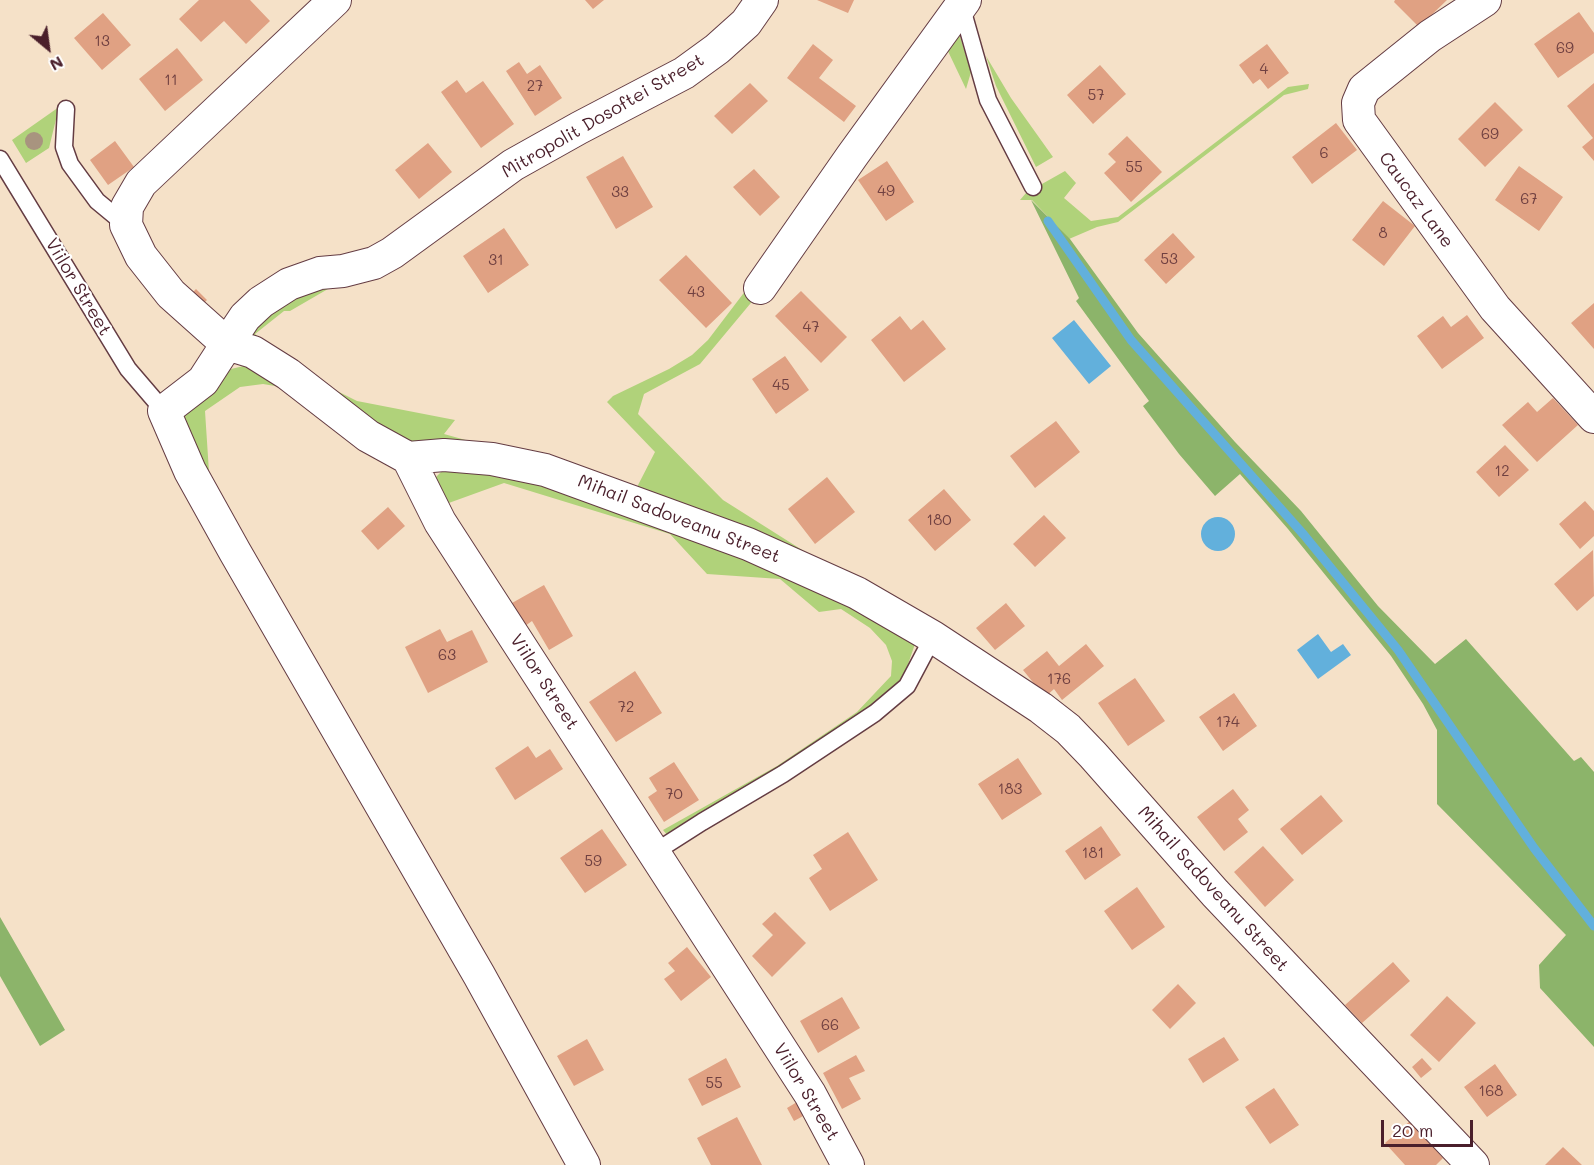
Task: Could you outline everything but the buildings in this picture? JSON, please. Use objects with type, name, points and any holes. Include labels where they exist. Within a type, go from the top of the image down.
[{"type":"street","points":[[335,0],[141,183],[126,207],[126,225],[141,256],[171,294],[227,344],[253,352],[288,374],[368,436],[408,458]]},
{"type":"street","name":"Mitropolit Dosoftei Street","points":[[227,344],[246,317],[261,302],[289,284],[320,273],[343,271],[374,263],[392,253],[513,165],[684,73],[717,49],[746,23],[762,0]]},
{"type":"street","name":"Caucaz Lane","points":[[1485,0],[1430,36],[1364,89],[1358,104],[1359,120],[1495,308],[1594,417]]},
{"type":"street","points":[[760,288],[963,2]]},
{"type":"street","points":[[164,411],[203,381],[227,344]]},
{"type":"street","name":"Viilor Street","points":[[164,411],[190,471],[473,964],[584,1165]]},
{"type":"street","name":"Mihail Sadoveanu Street","points":[[408,458],[444,455],[492,459],[545,470],[633,500],[795,563],[857,592],[933,637],[1041,708],[1068,729],[1215,893],[1473,1165]]},
{"type":"street","name":"Viilor Street","points":[[408,458],[440,522],[810,1094],[848,1165]]},
{"type":"lane","points":[[963,2],[988,100],[1033,187]]},
{"type":"lane","points":[[66,110],[64,147],[70,165],[97,201],[126,225]]},
{"type":"lane","name":"Viilor Street","points":[[0,159],[128,369],[164,411]]},
{"type":"lane","points":[[655,852],[783,774],[875,713],[907,686],[933,637]]},
{"type":"green space","points":[[956,24],[971,72],[966,89],[945,45]]},
{"type":"green space","points":[[986,56],[1011,98],[1053,157],[1036,167],[996,86]]},
{"type":"green space","points":[[1309,84],[1308,89],[1284,95],[1118,222],[1097,227],[1069,239],[1032,200],[1020,200],[1026,193],[1065,171],[1076,183],[1064,198],[1091,221],[1118,217],[1288,87]]},
{"type":"green space","points":[[59,107],[49,148],[26,163],[12,140]]},
{"type":"green space","points":[[1031,200],[1070,239],[1138,333],[1235,442],[1301,511],[1378,606],[1435,664],[1466,639],[1574,761],[1581,757],[1594,772],[1594,1047],[1540,988],[1539,965],[1566,935],[1437,804],[1437,730],[1423,704],[1391,656],[1288,529],[1240,474],[1215,496],[1179,454],[1143,406],[1149,401],[1076,301],[1079,298]]},
{"type":"green space","points":[[340,282],[290,311],[284,311],[255,334],[311,378],[357,401],[455,420],[444,434],[498,449],[411,444],[343,404],[248,334],[262,312],[304,286]]},
{"type":"green space","points":[[746,290],[755,298],[700,364],[644,394],[638,414],[723,500],[848,579],[636,489],[655,452],[607,402],[613,396],[669,369],[692,355],[708,340]]},
{"type":"green space","points":[[252,364],[281,387],[263,384],[240,387],[205,411],[209,472],[178,421],[185,408],[231,369]]},
{"type":"green space","points":[[483,462],[741,549],[916,641],[904,676],[868,710],[778,772],[669,837],[663,830],[777,766],[857,712],[891,676],[892,661],[886,645],[870,628],[841,609],[819,612],[780,579],[707,574],[670,534],[504,483],[446,504],[434,479],[442,471]]},
{"type":"green space","points":[[0,917],[65,1030],[40,1046],[0,976]]},
{"type":"water","points":[[1074,320],[1111,366],[1089,384],[1052,338]]},
{"type":"water","points":[[1218,517],[1230,522],[1235,534],[1230,546],[1218,551],[1206,546],[1201,534],[1206,522]]},
{"type":"water","points":[[1318,634],[1331,652],[1343,644],[1351,655],[1318,679],[1297,650]]},
{"type":"waterway","points":[[1048,221],[1131,340],[1304,535],[1398,650],[1534,848],[1594,926]]}]
